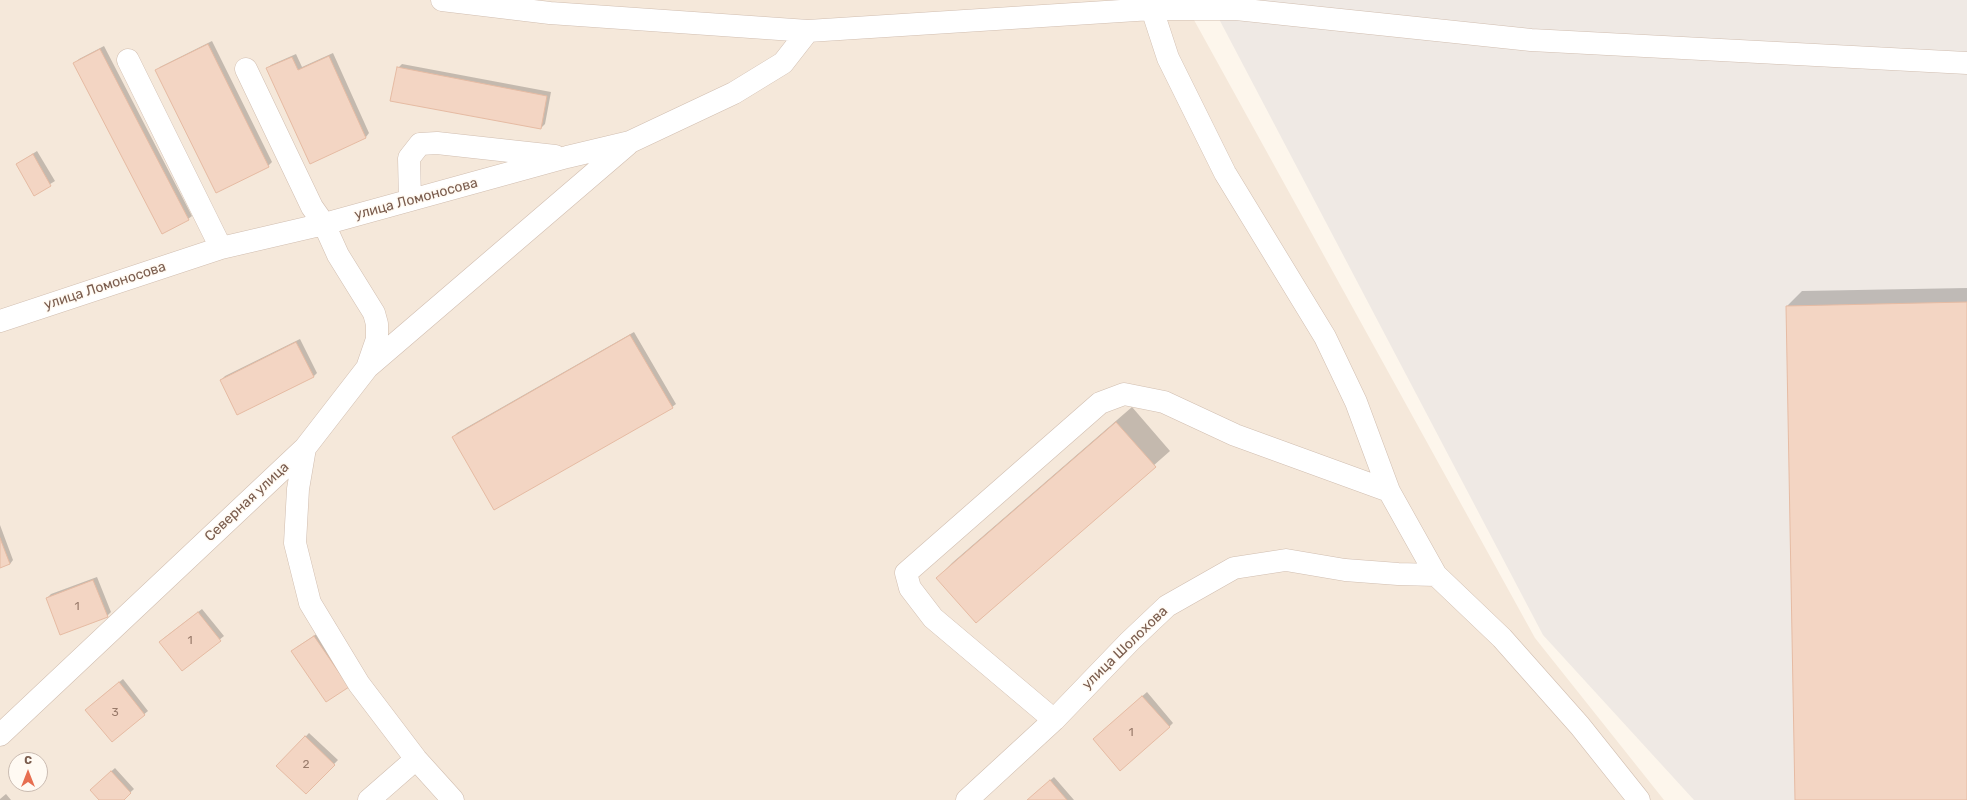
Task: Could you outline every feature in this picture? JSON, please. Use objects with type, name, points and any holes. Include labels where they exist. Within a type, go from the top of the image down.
[{"type":"street","points":[[442,0],[550,14],[808,31],[1100,6],[1152,9],[1236,9],[1531,40],[1967,63]]},
{"type":"street","points":[[1152,9],[1168,58],[1225,173],[1325,337],[1356,402],[1389,491],[1436,574],[1502,638],[1580,726],[1639,800]]},
{"type":"street","name":"улица Ломоносова","points":[[0,321],[221,248],[324,224],[567,157],[630,142],[734,93],[783,63],[808,31]]},
{"type":"street","points":[[128,60],[221,248]]},
{"type":"street","name":"Северная улица","points":[[0,735],[305,448],[367,368],[377,339],[377,324],[374,313],[338,255],[324,224],[312,207],[246,69]]},
{"type":"street","points":[[367,368],[630,142]]},
{"type":"street","points":[[410,200],[409,158],[420,144],[437,143],[567,157]]},
{"type":"street","points":[[1054,720],[933,618],[910,588],[906,573],[1100,403],[1124,394],[1164,402],[1235,435],[1389,491]]},
{"type":"street","points":[[305,448],[298,489],[295,543],[310,603],[359,684],[416,759],[453,800]]},
{"type":"street","name":"улица Шолохова","points":[[967,800],[1054,720],[1130,641],[1167,606],[1234,568],[1286,560],[1345,570],[1398,574],[1436,574]]},
{"type":"street","points":[[369,800],[416,759]]},
{"type":"shaded area","points":[[0,0],[1183,0],[1535,638],[1664,800],[0,800]]},
{"type":"shaded area","points":[[1209,0],[1967,0],[1967,800],[1694,800],[1543,635]]},
{"type":"building","points":[[208,44],[269,167],[216,193],[155,70]]},
{"type":"building","points":[[100,49],[189,220],[162,234],[73,63]]},
{"type":"building","points":[[329,56],[366,138],[310,164],[266,68],[292,57],[298,70]]},
{"type":"building","points":[[397,67],[547,96],[541,129],[390,101]]},
{"type":"building","points":[[33,154],[51,186],[34,196],[16,164]]},
{"type":"building","points":[[1967,302],[1967,800],[1795,800],[1786,306]]},
{"type":"building","points":[[630,335],[673,408],[494,510],[452,437]]},
{"type":"building","points":[[296,342],[314,377],[237,415],[220,380]]},
{"type":"building","points":[[1116,422],[1156,467],[976,623],[936,578]]},
{"type":"building","points":[[0,538],[10,564],[0,568]]},
{"type":"building","points":[[93,580],[108,617],[60,635],[46,598]]},
{"type":"building","points":[[198,612],[221,641],[182,671],[159,642]]},
{"type":"building","points":[[314,636],[349,687],[326,702],[291,651]]},
{"type":"building","points":[[119,682],[145,715],[112,742],[85,710]]},
{"type":"building","points":[[1142,696],[1170,727],[1120,771],[1093,739]]},
{"type":"building","points":[[305,736],[335,765],[306,794],[276,766]]},
{"type":"building","points":[[111,771],[131,793],[124,800],[99,800],[90,790]]},
{"type":"building","points":[[1050,780],[1067,800],[1027,800]]}]
